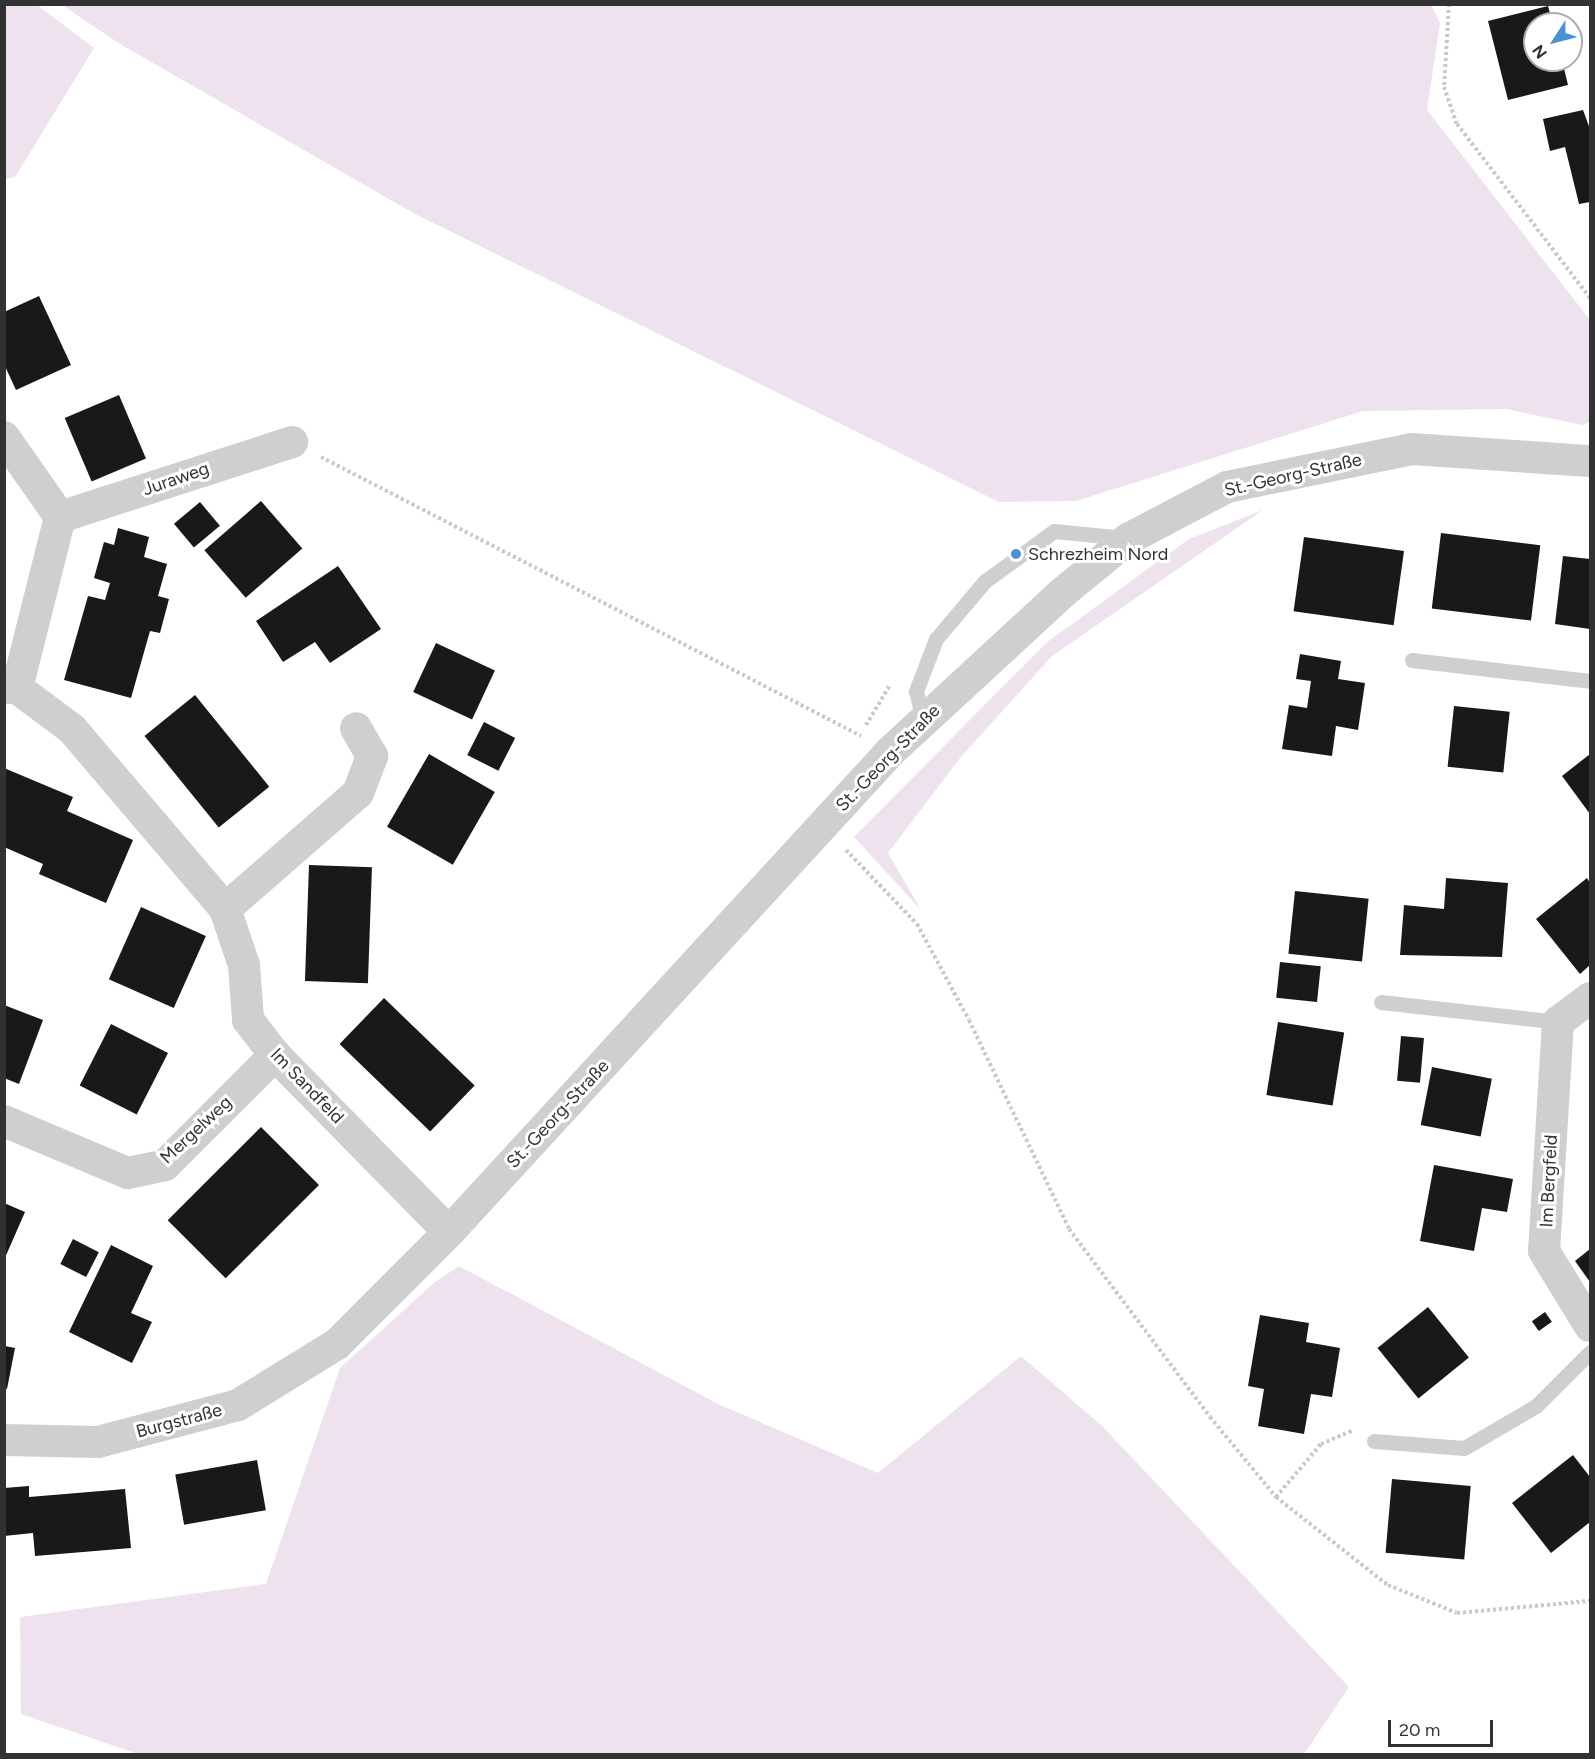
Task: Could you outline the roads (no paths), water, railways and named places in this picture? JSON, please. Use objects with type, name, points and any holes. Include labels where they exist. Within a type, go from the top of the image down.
[{"type":"street","points":[[4,437],[60,517],[11,688]]},
{"type":"street","name":"Juraweg","points":[[60,517],[292,442]]},
{"type":"street","name":"St.-Georg-Straße","points":[[337,1344],[449,1232],[923,719],[1128,539],[1227,487],[1412,449],[1590,461]]},
{"type":"street","name":"Im Sandfeld","points":[[11,688],[72,729],[225,909],[244,965],[248,1020],[275,1055],[449,1232]]},
{"type":"street","points":[[225,909],[358,793],[372,756],[356,728]]},
{"type":"street","points":[[1558,1022],[1590,998]]},
{"type":"street","name":"Im Bergfeld","points":[[1558,1022],[1544,1251],[1590,1326]]},
{"type":"street","name":"Mergelweg","points":[[4,1121],[128,1173],[165,1165],[275,1055]]},
{"type":"street","name":"Burgstraße","points":[[4,1440],[98,1442],[238,1405],[337,1344]]},
{"type":"lane","points":[[923,719],[916,691],[936,639],[985,581],[1054,531],[1128,539]]},
{"type":"lane","points":[[1412,660],[1590,681]]},
{"type":"lane","points":[[1381,1002],[1558,1022]]},
{"type":"lane","points":[[1374,1441],[1464,1448],[1536,1406],[1590,1352]]},
{"type":"place","name":"Schrezheim Nord","points":[[1016,554]]}]
